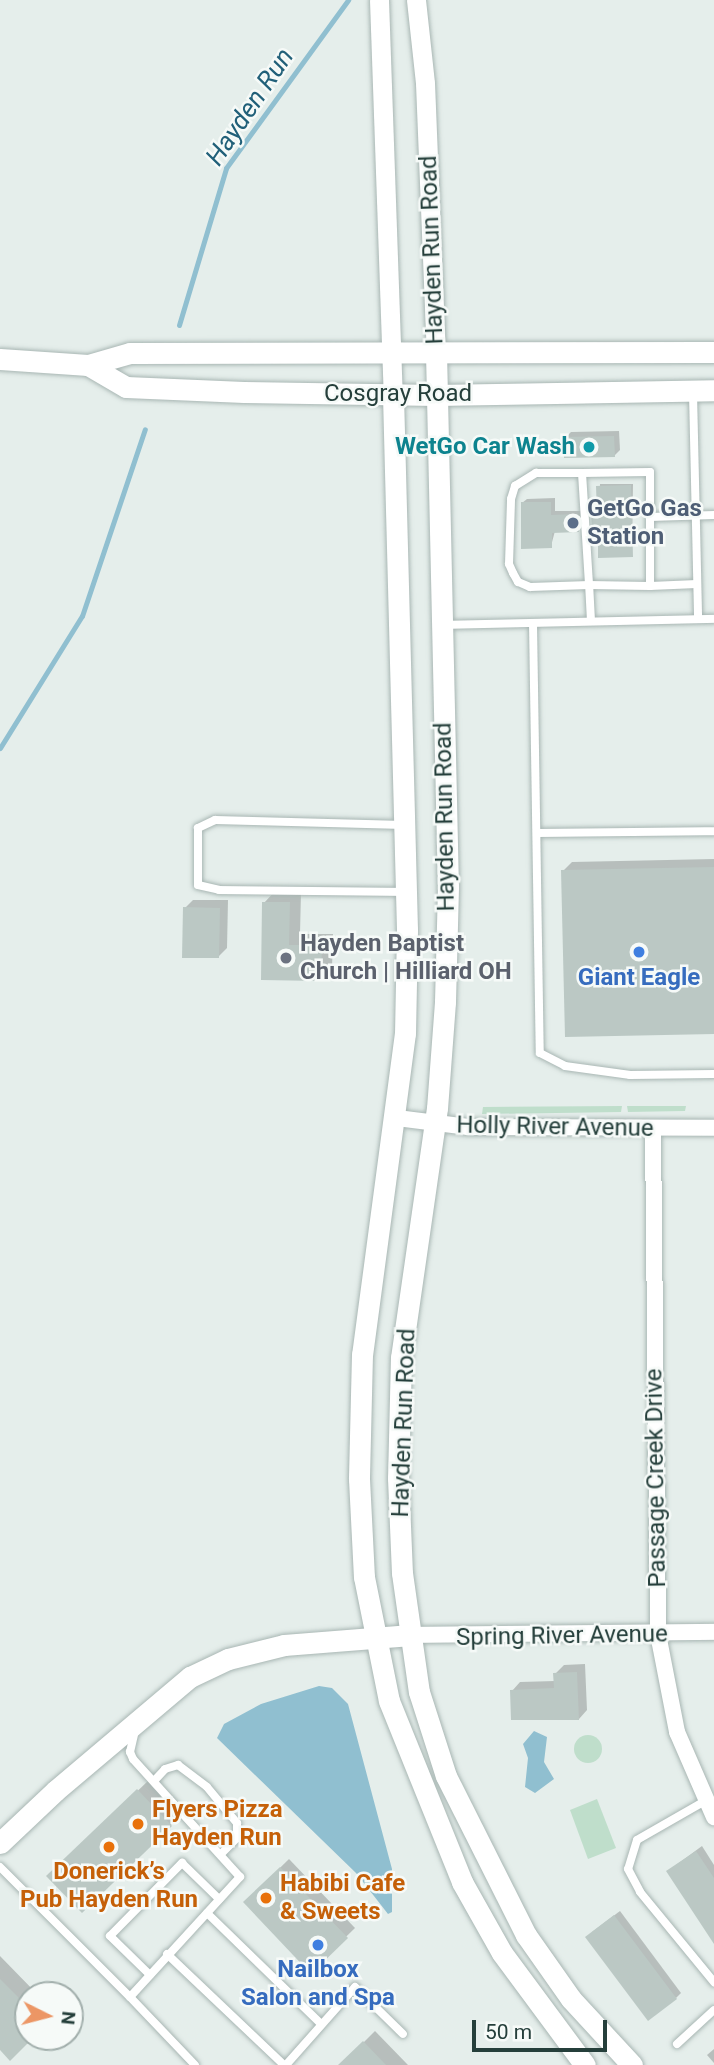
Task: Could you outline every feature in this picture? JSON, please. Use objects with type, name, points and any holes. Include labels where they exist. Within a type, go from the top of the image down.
[{"type":"main road","name":"Hayden Run Road","points":[[436,352],[448,887],[435,1123],[401,1357],[398,1478],[411,1635],[419,1692],[446,1776],[489,1868],[555,1978],[632,2065]]},
{"type":"main road","name":"Cosgray Road","points":[[0,359],[88,365],[130,353],[714,352]]},
{"type":"main road","name":"Cosgray Road","points":[[88,365],[126,387],[393,395],[704,390]]},
{"type":"main road","name":"Hayden Run Road","points":[[393,395],[406,892],[405,1033],[397,1118],[362,1354],[359,1479],[364,1577],[373,1636],[388,1701],[462,1882],[502,1953],[585,2065]]},
{"type":"main road","points":[[0,1843],[190,1677],[228,1659],[284,1645],[411,1635]]},
{"type":"street","name":"Hayden Run Road","points":[[379,0],[394,353],[393,395]]},
{"type":"street","name":"Hayden Run Road","points":[[416,0],[425,83],[436,352]]},
{"type":"street","name":"Holly River Avenue","points":[[397,1118],[435,1123],[714,1128]]},
{"type":"street","name":"Passage Creek Drive","points":[[653,1129],[658,1634],[677,1732],[714,1817]]},
{"type":"street","name":"Spring River Avenue","points":[[411,1635],[714,1632]]},
{"type":"lane","points":[[698,619],[695,516],[704,390]]},
{"type":"lane","points":[[650,586],[650,472],[536,473],[515,486],[509,564],[518,582],[530,587],[650,586],[697,584]]},
{"type":"lane","points":[[582,473],[592,621]]},
{"type":"lane","points":[[650,517],[714,515]]},
{"type":"lane","points":[[441,625],[714,619]]},
{"type":"lane","points":[[533,623],[540,1053],[565,1066],[630,1075],[714,1074]]},
{"type":"lane","points":[[404,825],[215,820],[198,828],[198,885],[219,890],[406,892]]},
{"type":"lane","points":[[537,833],[714,831]]},
{"type":"lane","points":[[130,1997],[240,1877],[130,1752],[138,1721]]},
{"type":"lane","points":[[155,1781],[165,1769],[178,1765],[207,1787],[237,1823],[237,1838],[221,1854]]},
{"type":"lane","points":[[705,1801],[637,1840],[628,1869],[640,1892],[714,1982]]},
{"type":"lane","points":[[150,1975],[110,1937],[182,1863],[219,1899]]},
{"type":"lane","points":[[0,1867],[195,2065]]},
{"type":"lane","points":[[207,1913],[321,2024]]},
{"type":"lane","points":[[167,1954],[285,2065],[355,1987],[403,2034]]},
{"type":"lane","points":[[677,2044],[714,2010]]},
{"type":"green space","points":[[622,1106],[621,1112],[482,1114],[483,1107]]},
{"type":"green space","points":[[627,1106],[686,1106],[685,1111],[628,1112]]},
{"type":"green space","points":[[588,1735],[598,1739],[602,1749],[598,1759],[588,1763],[578,1759],[574,1749],[578,1739]]},
{"type":"green space","points":[[597,1799],[616,1848],[588,1859],[570,1810]]},
{"type":"water","points":[[319,1686],[332,1688],[348,1704],[392,1869],[392,1912],[388,1914],[356,1873],[217,1738],[224,1724],[261,1704]]},
{"type":"water","points":[[534,1731],[547,1737],[544,1762],[554,1779],[535,1793],[525,1787],[528,1758],[523,1744]]},
{"type":"building","name":"WetGo Car Wash","points":[[614,436],[615,457],[564,458],[564,437]]},
{"type":"building","points":[[631,485],[633,557],[598,558],[598,532],[592,532],[591,514],[597,514],[596,486]]},
{"type":"building","points":[[521,502],[551,502],[551,515],[578,514],[579,532],[552,533],[552,548],[521,549]]},
{"type":"building","name":"Giant Eagle","points":[[714,867],[714,1034],[565,1037],[561,870]]},
{"type":"building","points":[[262,902],[290,902],[289,945],[322,945],[321,981],[261,980]]},
{"type":"building","points":[[183,907],[220,908],[219,958],[182,958]]},
{"type":"building","points":[[577,1672],[579,1720],[511,1720],[510,1690],[554,1688],[553,1673]]},
{"type":"building","points":[[137,1789],[172,1826],[82,1913],[46,1876]]},
{"type":"building","points":[[696,1851],[714,1878],[714,1944],[666,1871]]},
{"type":"building","points":[[280,1867],[348,1938],[311,1974],[243,1902]]},
{"type":"building","points":[[614,1915],[677,1999],[648,2021],[585,1937]]},
{"type":"building","points":[[0,1979],[14,1993],[14,2051],[20,2051],[10,2061],[0,2050]]},
{"type":"building","points":[[363,2041],[386,2065],[338,2065]]},
{"type":"waterway","name":"Hayden Run","points":[[179,325],[226,168],[348,0]]},
{"type":"waterway","name":"Hayden Run","points":[[0,748],[82,616],[145,429]]},
{"type":"place","name":"WetGo Car Wash","points":[[589,447]]},
{"type":"place","name":"GetGo Gas Station","points":[[573,523]]},
{"type":"place","name":"Giant Eagle","points":[[639,952]]},
{"type":"place","name":"Hayden Baptist Church | Hilliard OH","points":[[286,958]]},
{"type":"place","name":"Flyers Pizza Hayden Run","points":[[138,1824]]},
{"type":"place","name":"Donerick’s Pub Hayden Run","points":[[109,1847]]},
{"type":"place","name":"Habibi Cafe & Sweets","points":[[266,1898]]},
{"type":"place","name":"Nailbox Salon and Spa","points":[[318,1945]]}]
